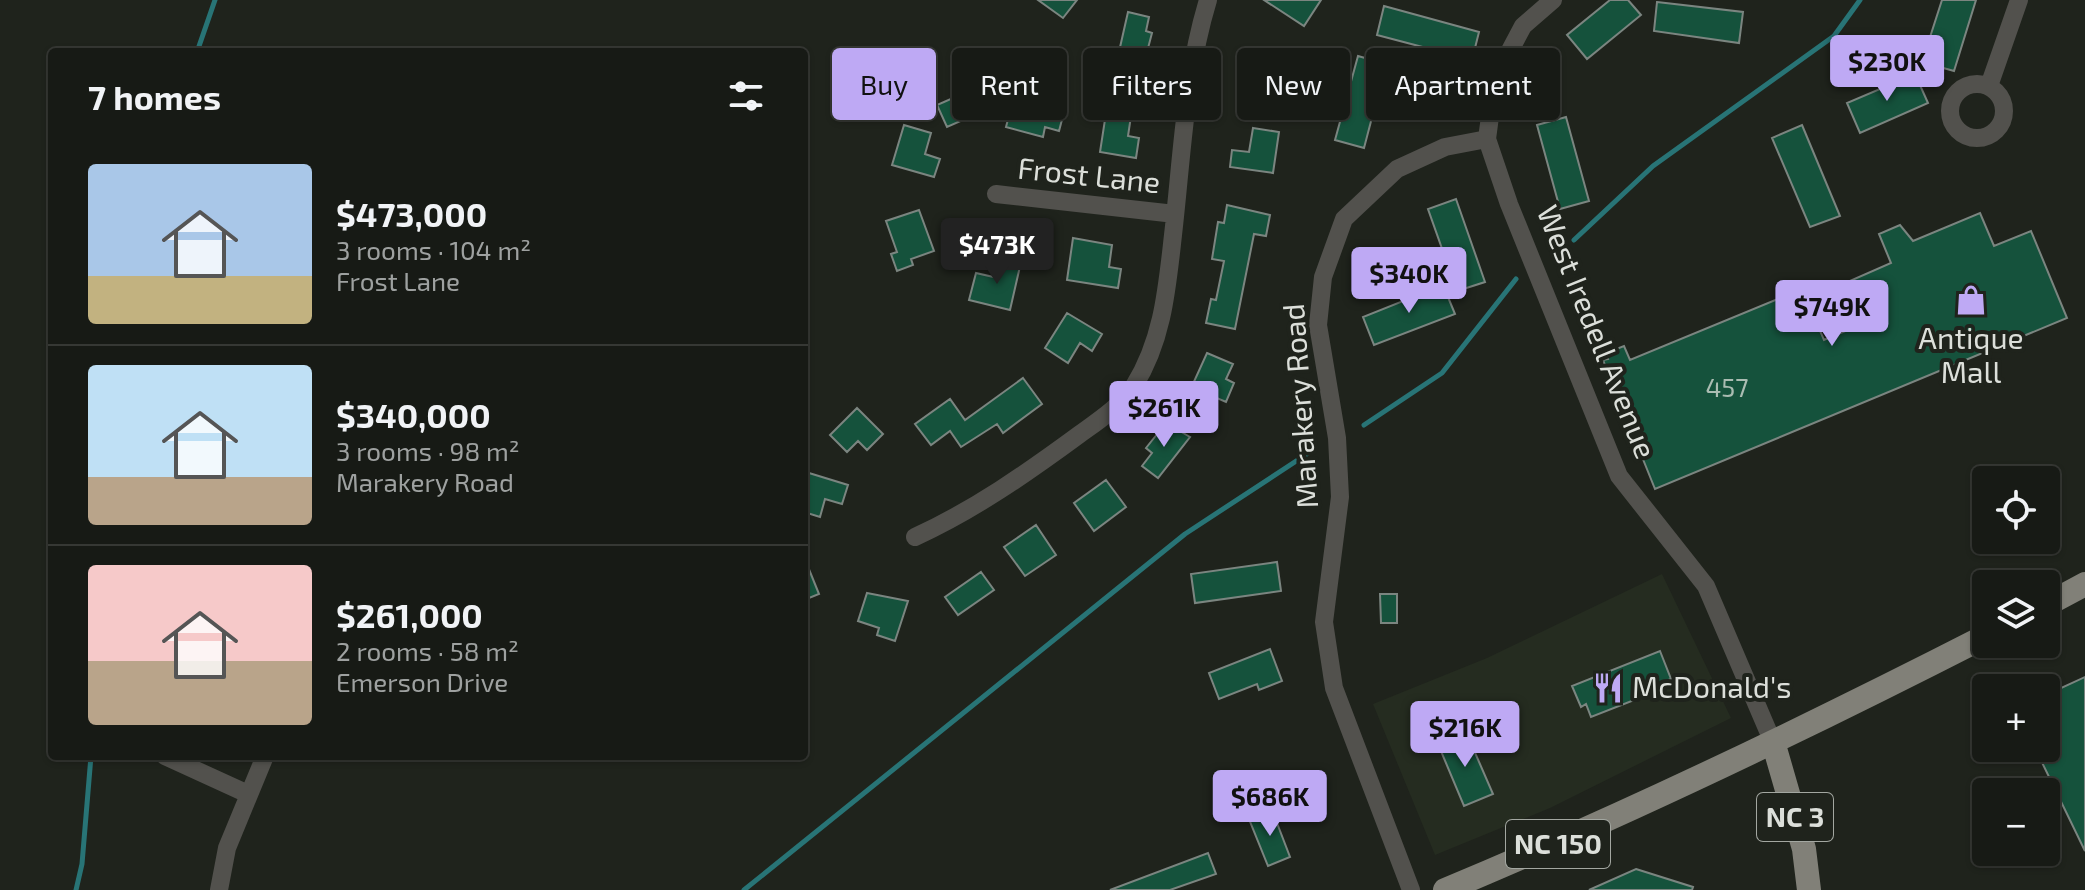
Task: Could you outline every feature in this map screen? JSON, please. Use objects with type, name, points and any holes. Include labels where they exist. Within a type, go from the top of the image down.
[{"type":"main road","points":[[2060,597],[2085,584]]},
{"type":"main road","name":"NC 150","points":[[1445,890],[1582,833],[1774,745],[1972,643]]},
{"type":"main road","name":"West Iredell Avenue","points":[[1774,745],[1804,849],[1809,890]]},
{"type":"street","points":[[915,537],[961,516],[1101,419],[1132,389],[1151,355],[1164,311],[1195,57],[1208,0]]},
{"type":"street","points":[[1487,139],[1495,79],[1523,26],[1553,0]]},
{"type":"street","points":[[1989,86],[2019,0]]},
{"type":"street","name":"West Iredell Avenue","points":[[1487,139],[1509,204],[1619,476],[1706,586],[1774,745]]},
{"type":"street","name":"Marakery Road","points":[[1411,890],[1334,688],[1323,616],[1340,497],[1337,438],[1318,325],[1323,277],[1344,219],[1397,169],[1445,147],[1487,139]]},
{"type":"street","name":"Frost Lane","points":[[996,194],[1175,214]]},
{"type":"street","points":[[174,760],[248,794]]},
{"type":"street","points":[[219,890],[227,848],[263,760]]},
{"type":"shaded area","name":"McDonald's","points":[[1662,574],[1731,718],[1550,808],[1435,855],[1373,704],[1487,658]]},
{"type":"building","points":[[1038,0],[1077,0],[1063,18]]},
{"type":"building","points":[[1264,0],[1321,0],[1304,26]]},
{"type":"building","points":[[1610,0],[1628,0],[1641,15],[1587,59],[1567,35]]},
{"type":"building","points":[[1942,0],[1976,0],[1954,71],[1922,62]]},
{"type":"building","points":[[1657,2],[1743,12],[1739,43],[1654,31]]},
{"type":"building","points":[[1384,6],[1479,32],[1475,48],[1426,48],[1377,35]]},
{"type":"building","points":[[1128,12],[1149,17],[1146,31],[1152,33],[1148,48],[1120,48]]},
{"type":"building","points":[[1358,56],[1366,58],[1366,120],[1371,120],[1364,148],[1335,140],[1340,120],[1350,120],[1350,85]]},
{"type":"building","points":[[1915,74],[1928,103],[1860,133],[1847,103]]},
{"type":"building","points":[[952,98],[952,120],[963,120],[947,127],[937,105]]},
{"type":"building","points":[[1566,117],[1589,201],[1560,209],[1537,125]]},
{"type":"building","points":[[1008,120],[1062,120],[1059,131],[1045,127],[1043,137],[1006,127]]},
{"type":"building","points":[[1105,120],[1130,120],[1128,136],[1139,138],[1136,158],[1100,152]]},
{"type":"building","points":[[904,125],[931,133],[925,154],[940,159],[934,177],[892,165]]},
{"type":"building","points":[[1802,125],[1840,216],[1810,227],[1772,138]]},
{"type":"building","points":[[1253,128],[1279,132],[1273,173],[1230,167],[1232,150],[1249,152]]},
{"type":"building","points":[[1456,199],[1485,282],[1457,291],[1428,209]]},
{"type":"building","points":[[1227,205],[1270,215],[1266,236],[1254,234],[1235,329],[1206,323],[1211,299],[1216,300],[1224,261],[1212,259],[1218,222],[1224,223]]},
{"type":"building","points":[[919,210],[934,251],[911,259],[913,265],[897,271],[891,254],[897,252],[886,221]]},
{"type":"building","points":[[1980,213],[1994,246],[2031,231],[2067,318],[1655,489],[1603,360],[1608,359],[1606,353],[1624,346],[1630,360],[1802,289],[1824,340],[1860,325],[1843,284],[1891,263],[1879,234],[1900,225],[1913,241]]},
{"type":"building","points":[[1073,238],[1112,245],[1109,267],[1121,269],[1118,288],[1067,280]]},
{"type":"building","points":[[1003,258],[1021,262],[1010,310],[969,300],[976,273],[998,278]]},
{"type":"building","points":[[1443,285],[1455,314],[1374,345],[1363,317]]},
{"type":"building","points":[[1067,313],[1102,334],[1092,351],[1080,343],[1068,363],[1045,348]]},
{"type":"building","points":[[1207,353],[1233,364],[1226,379],[1234,383],[1226,402],[1217,398],[1211,412],[1194,405],[1201,390],[1192,386]]},
{"type":"building","points":[[1023,378],[1042,404],[1003,433],[997,424],[961,447],[950,431],[931,445],[915,424],[950,399],[965,420]]},
{"type":"building","points":[[857,408],[883,434],[867,450],[858,441],[847,452],[830,435]]},
{"type":"building","points":[[1166,423],[1190,437],[1158,478],[1142,466],[1152,453],[1146,448]]},
{"type":"building","points":[[809,473],[848,485],[842,504],[825,499],[820,517],[808,513]]},
{"type":"building","points":[[1106,480],[1126,507],[1094,531],[1074,503]]},
{"type":"building","points":[[1036,525],[1056,555],[1025,576],[1004,547]]},
{"type":"building","points":[[1277,562],[1281,591],[1195,603],[1191,574]]},
{"type":"building","points":[[808,567],[819,594],[808,598]]},
{"type":"building","points":[[981,572],[994,590],[958,615],[945,597]]},
{"type":"building","points":[[867,593],[908,601],[895,641],[877,635],[879,628],[858,621]]},
{"type":"building","points":[[1380,594],[1397,594],[1397,623],[1381,623]]},
{"type":"building","points":[[1270,649],[1282,681],[1259,690],[1257,684],[1219,699],[1209,673]]},
{"type":"building","points":[[1660,651],[1671,679],[1639,691],[1642,697],[1591,717],[1586,704],[1581,707],[1572,686]]},
{"type":"building","points":[[2085,677],[2085,851],[2060,800],[2060,778],[2050,778],[2042,762],[2060,762],[2060,689]]},
{"type":"building","points":[[1466,732],[1493,794],[1464,806],[1438,744]]},
{"type":"building","points":[[1272,810],[1290,857],[1268,866],[1249,819]]},
{"type":"building","points":[[1208,853],[1216,874],[1170,890],[1110,890]]},
{"type":"building","points":[[1636,869],[1693,887],[1692,890],[1589,890]]},
{"type":"waterway","points":[[198,48],[215,0]]},
{"type":"waterway","points":[[1574,240],[1653,166],[1834,36],[1860,0]]},
{"type":"waterway","points":[[1364,425],[1442,373],[1516,279]]},
{"type":"waterway","points":[[744,890],[1185,534],[1313,450]]},
{"type":"waterway","points":[[76,890],[82,864],[91,760]]},
{"type":"place","name":"Antique Mall","points":[[1971,300]]},
{"type":"place","name":"McDonald's","points":[[1608,688]]}]
